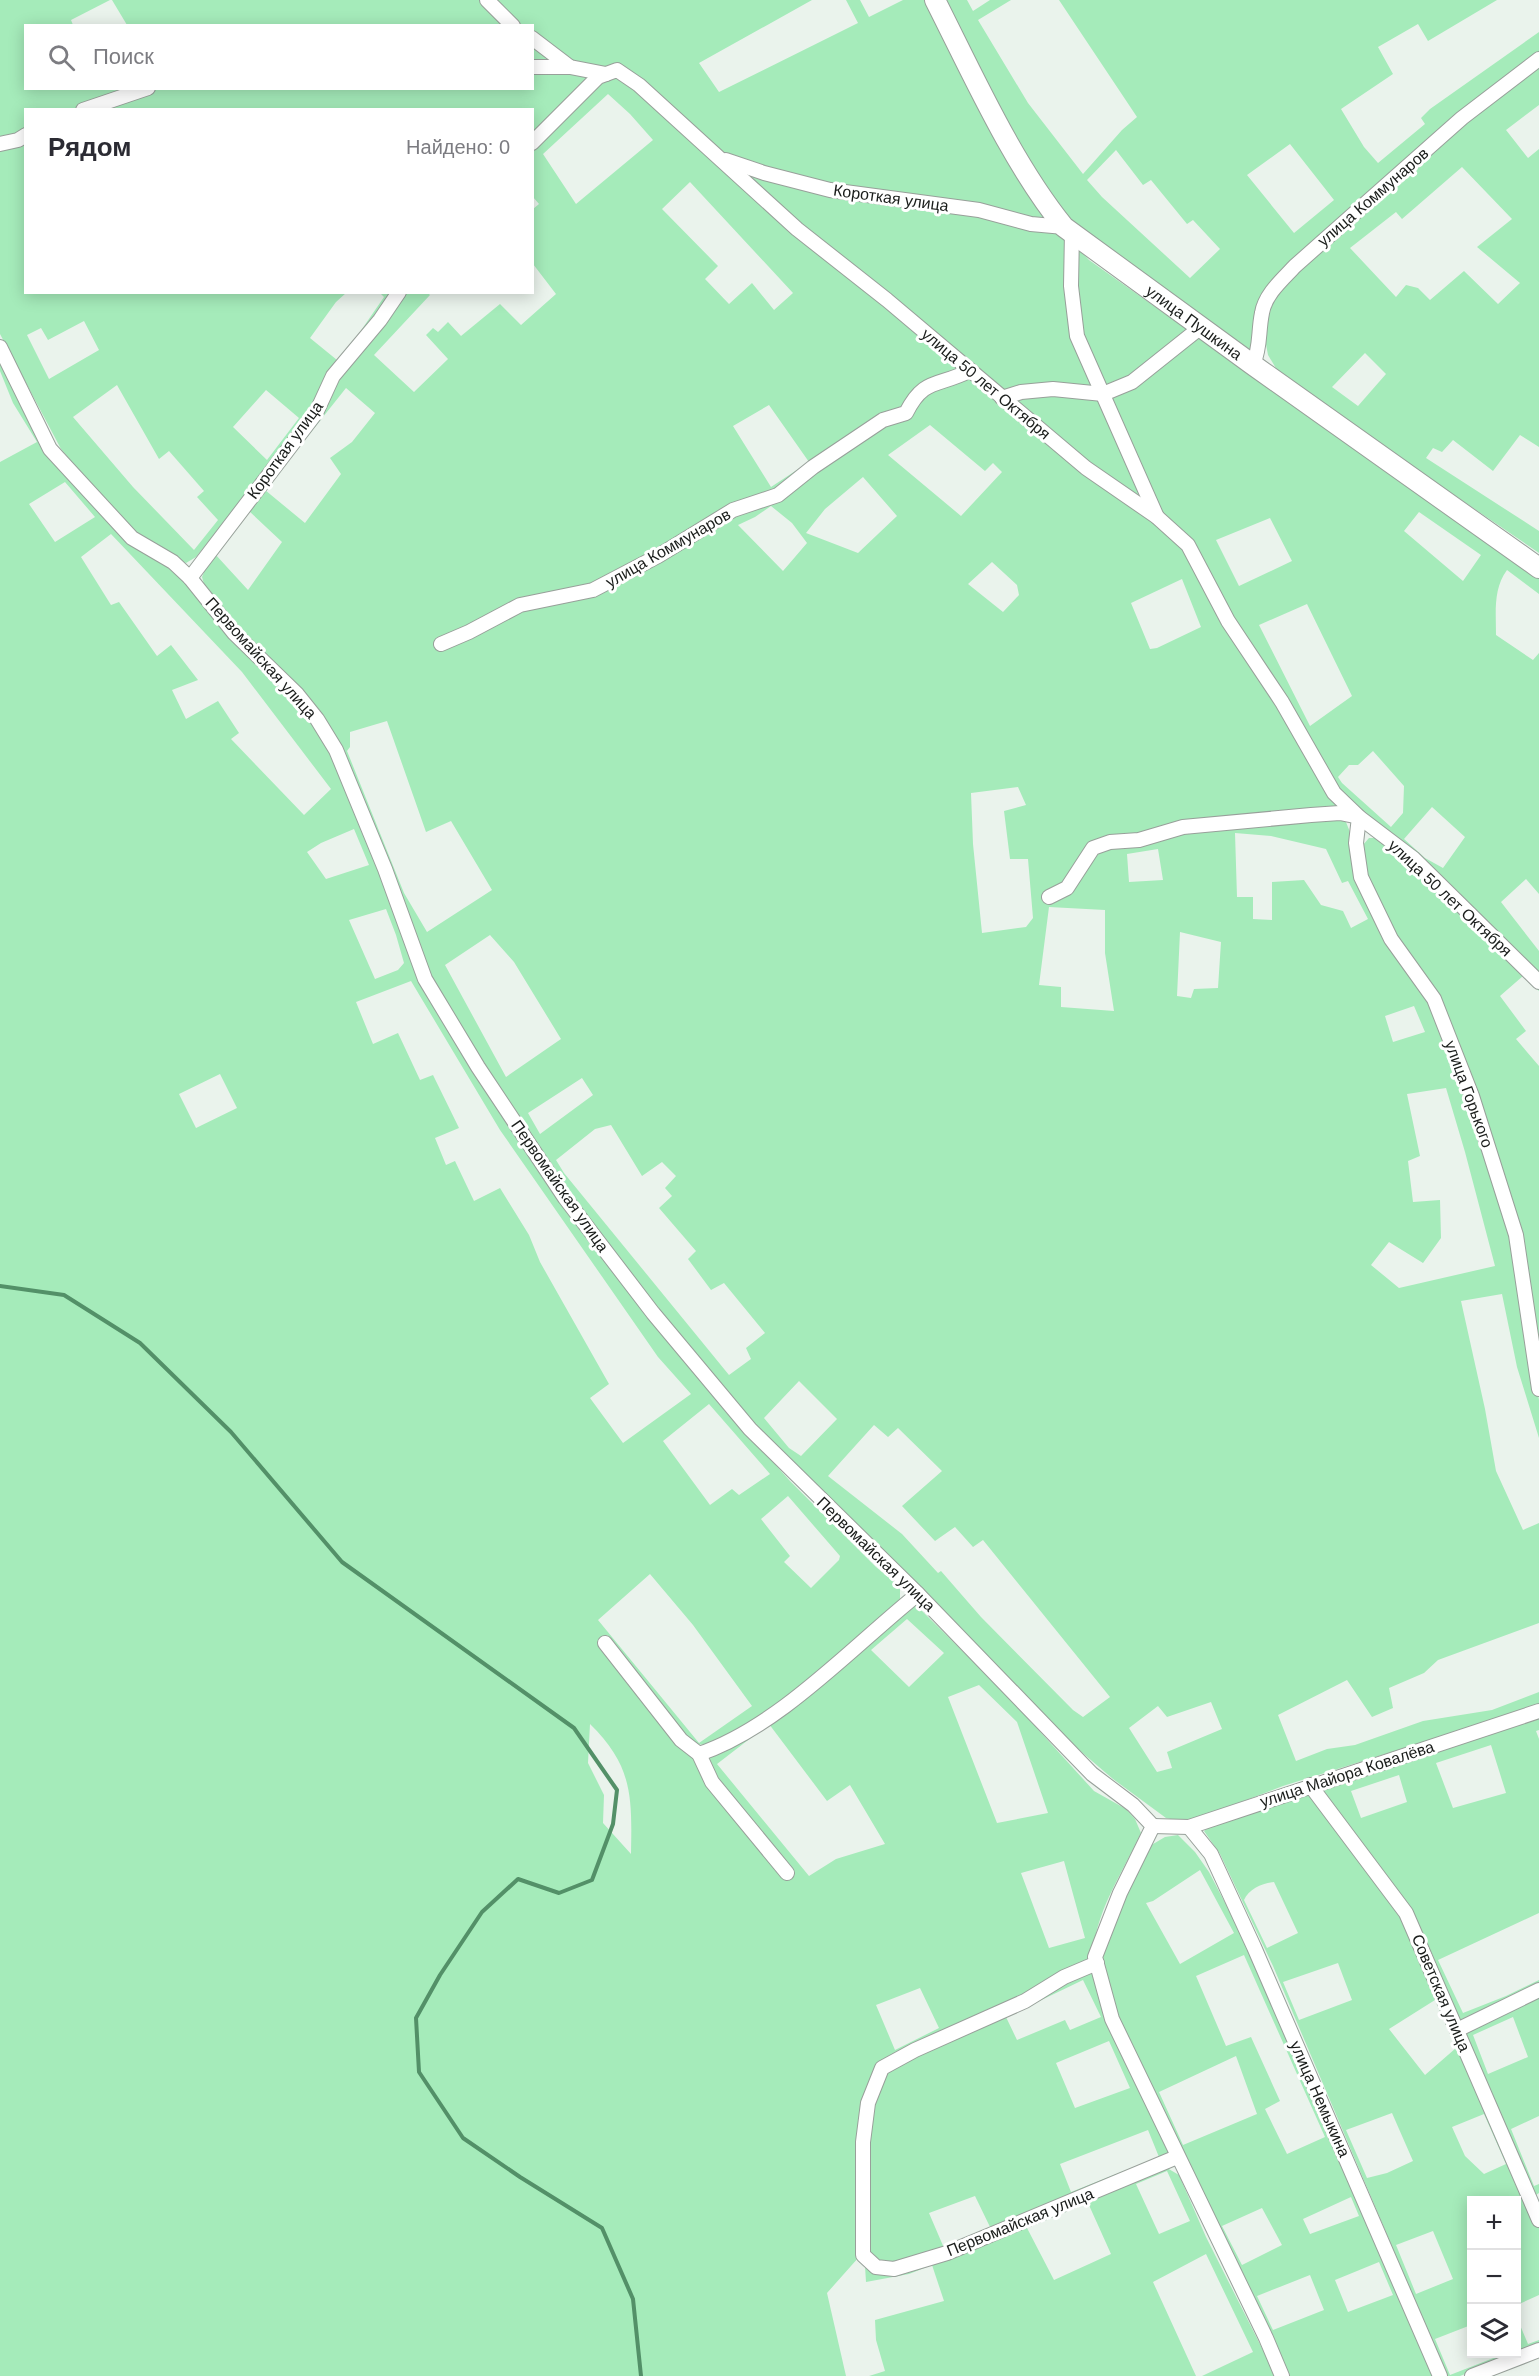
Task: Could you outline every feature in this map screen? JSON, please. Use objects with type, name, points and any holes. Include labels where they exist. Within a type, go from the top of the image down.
[{"type":"street","points":[[487,0],[511,24]]},
{"type":"street","name":"улица Пушкина","points":[[935,0],[1016,153],[1048,206],[1068,229],[1253,365],[1539,568]]},
{"type":"street","name":"улица 50 лет Октября","points":[[534,40],[570,67],[606,74],[617,70],[639,85],[797,229],[887,300],[1086,468],[1157,517],[1188,545],[1228,621],[1282,702],[1334,793],[1359,817],[1413,858],[1539,982]]},
{"type":"street","name":"улица Коммунаров","points":[[1253,365],[1259,351],[1262,310],[1273,290],[1295,266],[1462,118],[1539,59]]},
{"type":"street","points":[[534,67],[570,67]]},
{"type":"street","points":[[534,141],[598,78],[606,74]]},
{"type":"street","points":[[89,108],[142,90]]},
{"type":"street","points":[[0,144],[24,136]]},
{"type":"street","name":"Короткая улица","points":[[720,157],[764,173],[830,190],[979,210],[1031,224],[1068,229]]},
{"type":"street","points":[[1068,229],[1077,336],[1157,517]]},
{"type":"street","name":"Короткая улица","points":[[190,578],[316,413],[333,376],[380,320],[398,294]]},
{"type":"street","points":[[1002,398],[1021,392],[1053,389],[1103,394],[1132,382],[1201,327]]},
{"type":"street","name":"Первомайская улица","points":[[0,347],[50,449],[132,538],[173,562],[190,578],[234,633],[297,694],[317,719],[336,750],[386,869],[425,979],[478,1067],[565,1198],[653,1313],[750,1429],[918,1594],[1092,1774],[1133,1805],[1153,1826]]},
{"type":"street","name":"улица Коммунаров","points":[[441,644],[520,605],[593,590],[658,556],[733,510],[778,495],[813,466],[883,420],[906,413],[913,399],[926,386],[956,378],[969,371]]},
{"type":"street","points":[[1049,897],[1067,888],[1094,848],[1110,842],[1139,840],[1195,826],[1340,813],[1359,817]]},
{"type":"street","name":"улица Горького","points":[[1359,817],[1356,843],[1361,878],[1391,939],[1434,999],[1472,1096],[1516,1234],[1539,1389]]},
{"type":"street","points":[[699,1754],[732,1741],[774,1713],[839,1662],[918,1594]]},
{"type":"street","points":[[605,1643],[681,1740],[699,1754],[712,1782],[787,1873]]},
{"type":"street","name":"улица Майора Ковалёва","points":[[1153,1826],[1189,1827],[1310,1785],[1539,1711]]},
{"type":"street","name":"Советская улица","points":[[1310,1785],[1406,1913],[1535,2198],[1539,2220]]},
{"type":"street","points":[[1153,1826],[1120,1893],[1095,1957],[1112,2019],[1266,2338],[1282,2376]]},
{"type":"street","name":"улица Немыкина","points":[[1189,1827],[1211,1854],[1254,1947],[1440,2376]]},
{"type":"street","name":"Первомайская улица","points":[[1097,1963],[1064,1977],[1025,2001],[915,2050],[882,2068],[868,2103],[863,2142],[863,2255],[876,2267],[894,2269],[947,2253],[1177,2157]]},
{"type":"street","points":[[1457,2030],[1539,1990]]},
{"type":"street","points":[[1472,2376],[1539,2350]]},
{"type":"green space","points":[[0,0],[110,0],[71,20],[73,24],[24,24],[24,90],[534,90],[534,24],[126,24],[112,0],[812,0],[699,63],[719,92],[858,23],[846,0],[860,0],[869,17],[903,0],[925,0],[985,115],[1042,209],[1089,260],[1539,579],[1539,594],[1507,570],[1497,593],[1496,635],[1533,660],[1539,653],[1539,894],[1526,879],[1501,902],[1539,951],[1539,976],[1409,851],[1354,808],[1334,782],[1268,676],[1190,543],[1168,521],[1158,527],[1186,549],[1230,630],[1339,805],[1350,832],[1360,882],[1391,944],[1418,982],[1432,1009],[1470,1100],[1512,1234],[1525,1326],[1539,1400],[1539,1438],[1517,1367],[1502,1294],[1461,1301],[1496,1471],[1523,1530],[1539,1523],[1539,1623],[1438,1660],[1424,1673],[1389,1688],[1393,1708],[1372,1717],[1347,1680],[1278,1715],[1296,1761],[1327,1749],[1355,1745],[1423,1721],[1492,1710],[1539,1692],[1539,1706],[1283,1786],[1199,1818],[1179,1821],[1166,1818],[1113,1779],[1078,1749],[912,1580],[836,1505],[810,1484],[741,1410],[590,1226],[562,1188],[463,1035],[429,973],[375,831],[324,719],[296,687],[233,626],[206,591],[202,577],[211,556],[321,413],[338,380],[373,339],[404,294],[430,295],[374,355],[414,392],[448,359],[426,335],[433,328],[438,332],[448,322],[461,336],[500,304],[521,325],[556,294],[534,265],[534,208],[539,204],[534,198],[534,149],[598,84],[590,77],[534,136],[534,108],[24,108],[24,294],[345,294],[336,302],[310,338],[337,360],[349,348],[384,297],[381,294],[393,294],[377,319],[332,374],[310,415],[196,557],[186,563],[141,536],[120,519],[61,449],[0,334]],"holes":[[[608,94],[653,140],[576,204],[543,154]],[[690,182],[793,293],[774,310],[752,283],[729,304],[705,279],[718,266],[662,209]],[[84,321],[99,350],[49,379],[27,335],[41,328],[48,340]],[[117,385],[159,459],[169,451],[204,491],[197,497],[218,520],[194,550],[133,487],[73,417]],[[346,388],[375,413],[352,442],[330,458],[341,474],[305,523],[265,490]],[[266,390],[299,418],[267,460],[233,427]],[[769,405],[809,462],[771,487],[733,426]],[[907,406],[910,410],[907,414],[885,422],[815,468],[779,497],[736,511],[708,525],[661,557],[595,592],[528,605],[491,622],[474,634],[438,647],[434,645],[520,603],[593,589],[658,554],[735,506],[777,493],[814,464],[884,417],[901,412]],[[930,425],[985,471],[993,463],[1002,472],[961,516],[888,455]],[[863,477],[897,516],[858,553],[806,533],[825,509]],[[771,506],[792,523],[807,543],[783,571],[738,525]],[[249,511],[282,542],[248,590],[215,554]],[[1419,512],[1481,555],[1463,581],[1404,531]],[[1270,518],[1292,561],[1239,586],[1216,540]],[[992,562],[1017,585],[1019,595],[1003,612],[968,584]],[[1182,579],[1201,627],[1157,648],[1150,649],[1131,603]],[[1307,604],[1352,696],[1310,726],[1259,625]],[[387,721],[426,832],[451,821],[492,890],[427,932],[404,893],[347,751],[350,747],[350,732]],[[1373,751],[1404,786],[1403,813],[1391,827],[1338,777],[1349,765],[1358,765]],[[1018,787],[1026,805],[1004,811],[1010,859],[1028,859],[1033,918],[1026,927],[982,933],[973,844],[971,793]],[[1432,807],[1465,837],[1443,868],[1425,858],[1404,839]],[[1235,833],[1271,836],[1326,849],[1342,883],[1348,881],[1368,919],[1351,928],[1343,911],[1321,905],[1304,880],[1272,882],[1272,920],[1253,919],[1253,897],[1237,897]],[[1158,849],[1163,880],[1129,882],[1127,854]],[[1049,907],[1105,910],[1105,953],[1114,1011],[1061,1007],[1061,987],[1039,985]],[[1180,932],[1221,942],[1218,988],[1194,989],[1191,998],[1177,996]],[[490,935],[514,962],[561,1039],[506,1077],[445,965]],[[1414,1006],[1425,1032],[1393,1042],[1385,1016]],[[582,1078],[593,1095],[540,1134],[528,1113]],[[1446,1088],[1495,1266],[1399,1288],[1371,1265],[1389,1242],[1423,1263],[1441,1238],[1440,1200],[1413,1202],[1408,1161],[1420,1156],[1407,1094]],[[611,1125],[642,1176],[662,1162],[676,1176],[665,1188],[672,1196],[659,1208],[696,1251],[688,1259],[711,1290],[724,1283],[765,1333],[746,1348],[751,1359],[729,1375],[564,1173],[556,1160],[595,1129]],[[799,1381],[837,1419],[801,1456],[789,1448],[764,1418]],[[874,1425],[888,1437],[898,1428],[942,1471],[902,1506],[935,1541],[955,1527],[973,1547],[983,1540],[1110,1697],[1083,1717],[1073,1710],[981,1617],[941,1571],[938,1573],[902,1534],[828,1476]],[[1211,1702],[1222,1729],[1167,1752],[1172,1768],[1157,1772],[1129,1728],[1158,1706],[1167,1717]]]},
{"type":"green space","points":[[944,0],[967,0],[973,11],[990,0],[1011,0],[978,20],[1028,103],[1083,174],[1122,130],[1137,117],[1059,0],[1497,0],[1428,41],[1418,24],[1378,47],[1393,74],[1341,109],[1364,147],[1378,163],[1425,124],[1421,118],[1430,109],[1539,32],[1539,54],[1273,283],[1253,349],[1246,352],[1077,228],[1038,176],[1021,148]],"holes":[[[1290,144],[1334,200],[1294,233],[1247,175]],[[1116,150],[1143,185],[1151,180],[1187,224],[1193,220],[1220,249],[1190,278],[1102,197],[1087,180]]]},
{"type":"green space","points":[[1539,63],[1539,105],[1506,130],[1528,158],[1539,149],[1539,447],[1520,435],[1493,471],[1453,440],[1442,452],[1433,448],[1426,458],[1539,531],[1539,553],[1321,404],[1277,370],[1268,355],[1264,334],[1266,313],[1276,292],[1400,176]],"holes":[[[1462,167],[1512,219],[1477,247],[1520,283],[1498,304],[1464,271],[1430,300],[1418,288],[1406,285],[1396,297],[1350,248],[1396,212],[1402,219]],[[1365,353],[1386,374],[1358,406],[1332,387]]]},
{"type":"green space","points":[[0,352],[48,450],[84,491],[172,565],[317,725],[336,762],[457,1041],[723,1406],[790,1481],[876,1567],[900,1587],[900,1600],[894,1607],[828,1664],[767,1713],[715,1743],[698,1744],[689,1738],[664,1712],[607,1635],[600,1641],[696,1757],[713,1755],[790,1705],[910,1606],[917,1606],[1003,1691],[1094,1791],[1126,1809],[1135,1819],[1141,1833],[1103,1910],[1094,1943],[1093,1959],[872,2075],[859,2257],[827,2293],[846,2376],[0,2376],[0,462],[37,442],[13,403],[0,371]],"holes":[[[65,482],[95,517],[55,542],[29,504]],[[111,534],[242,672],[331,789],[304,815],[231,739],[239,733],[218,701],[186,719],[172,690],[198,680],[171,645],[157,656],[119,602],[111,605],[81,557]],[[354,829],[369,865],[326,879],[307,852],[321,843]],[[386,909],[404,963],[398,970],[375,979],[349,920]],[[411,981],[500,1130],[658,1357],[691,1394],[623,1443],[590,1398],[609,1384],[540,1262],[529,1235],[500,1188],[474,1201],[455,1161],[446,1165],[435,1138],[459,1128],[433,1075],[420,1080],[398,1033],[373,1044],[356,1002]],[[220,1074],[237,1108],[196,1128],[179,1094]],[[709,1404],[770,1474],[739,1495],[732,1489],[710,1505],[663,1441]],[[788,1496],[840,1556],[839,1560],[811,1588],[784,1562],[790,1556],[761,1519]],[[650,1574],[693,1625],[752,1706],[699,1743],[598,1620]],[[907,1619],[944,1653],[909,1687],[871,1650]],[[979,1685],[1017,1722],[1048,1813],[997,1823],[948,1697]],[[590,1724],[615,1754],[627,1783],[631,1816],[631,1854],[603,1823],[604,1795],[588,1763]],[[769,1724],[827,1801],[850,1785],[885,1844],[836,1859],[809,1876],[717,1764]],[[1064,1861],[1085,1938],[1049,1948],[1021,1873]],[[920,1988],[939,2028],[895,2050],[876,2005]]]},
{"type":"green space","points":[[1369,838],[1378,838],[1413,865],[1539,987],[1539,991],[1523,976],[1500,996],[1526,1031],[1516,1039],[1539,1066],[1539,1369],[1529,1304],[1459,1059],[1396,940],[1367,878],[1362,846]]},
{"type":"green space","points":[[1539,1719],[1539,1730],[1536,1731],[1539,1739],[1539,1913],[1438,1960],[1463,2013],[1539,1980],[1539,1987],[1459,2026],[1420,1936],[1318,1791],[1325,1786]],"holes":[[[1491,1745],[1506,1793],[1453,1808],[1436,1763]],[[1399,1775],[1407,1802],[1361,1818],[1351,1791]]]},
{"type":"green space","points":[[1302,1794],[1311,1795],[1404,1919],[1539,2226],[1539,2295],[1521,2303],[1521,2196],[1467,2196],[1467,2327],[1435,2339],[1450,2375],[1493,2358],[1506,2358],[1460,2376],[1447,2376],[1273,1966],[1220,1854],[1204,1831],[1210,1826]],"holes":[[[1274,1882],[1298,1933],[1267,1948],[1244,1900],[1261,1885]],[[1338,1963],[1352,2000],[1299,2020],[1283,1982]],[[1435,2000],[1456,2048],[1425,2075],[1389,2029]],[[1392,2113],[1413,2161],[1387,2173],[1367,2178],[1346,2130]],[[1484,2114],[1506,2164],[1484,2174],[1465,2156],[1452,2127]],[[1433,2231],[1453,2279],[1416,2294],[1396,2245]]]},
{"type":"green space","points":[[1178,1835],[1195,1852],[1209,1872],[1249,1949],[1436,2376],[1287,2376],[1108,1996],[1100,1967],[1102,1950],[1148,1847],[1165,1837]],"holes":[[[1200,1870],[1234,1933],[1180,1964],[1146,1903],[1153,1901]],[[1244,1955],[1325,2137],[1287,2154],[1265,2109],[1280,2101],[1251,2037],[1226,2046],[1196,1976]],[[1236,2056],[1257,2114],[1183,2145],[1159,2092]],[[1351,2197],[1359,2216],[1310,2234],[1303,2219]],[[1262,2208],[1282,2245],[1242,2265],[1222,2226]],[[1379,2262],[1393,2295],[1348,2312],[1335,2280]],[[1310,2275],[1324,2310],[1273,2330],[1257,2296]]]},
{"type":"green space","points":[[1095,1968],[1169,2151],[1169,2156],[916,2261],[876,2264],[866,2248],[865,2140],[875,2089],[885,2069]],"holes":[[[1083,1980],[1101,2017],[1070,2030],[1065,2020],[1017,2040],[1006,2017]],[[1109,2041],[1130,2088],[1075,2108],[1056,2063]],[[1148,2130],[1159,2157],[1071,2192],[1060,2164]],[[975,2196],[991,2229],[944,2248],[929,2213]]]},
{"type":"green space","points":[[1539,1993],[1539,2116],[1511,2129],[1534,2186],[1539,2184],[1539,2193],[1533,2197],[1462,2031]],"holes":[[[1513,2017],[1528,2057],[1488,2074],[1473,2035]]]},
{"type":"green space","points":[[1167,2168],[1179,2175],[1206,2237],[1276,2376],[1202,2376],[1253,2352],[1206,2254],[1153,2282],[1196,2376],[869,2376],[885,2371],[876,2340],[875,2320],[944,2301],[932,2265],[909,2274],[866,2282],[865,2266],[874,2272]],"holes":[[[1167,2171],[1190,2221],[1159,2234],[1136,2184]],[[1088,2203],[1111,2254],[1054,2280],[1027,2228]]]},
{"type":"green space","points":[[1521,2327],[1528,2344],[1539,2340],[1539,2345],[1521,2352]]},
{"type":"waterway","points":[[0,1286],[64,1295],[140,1343],[231,1432],[342,1562],[574,1728],[617,1790],[613,1824],[592,1880],[559,1893],[518,1879],[482,1912],[440,1975],[416,2018],[419,2072],[463,2138],[602,2228],[633,2299],[641,2376]]}]
